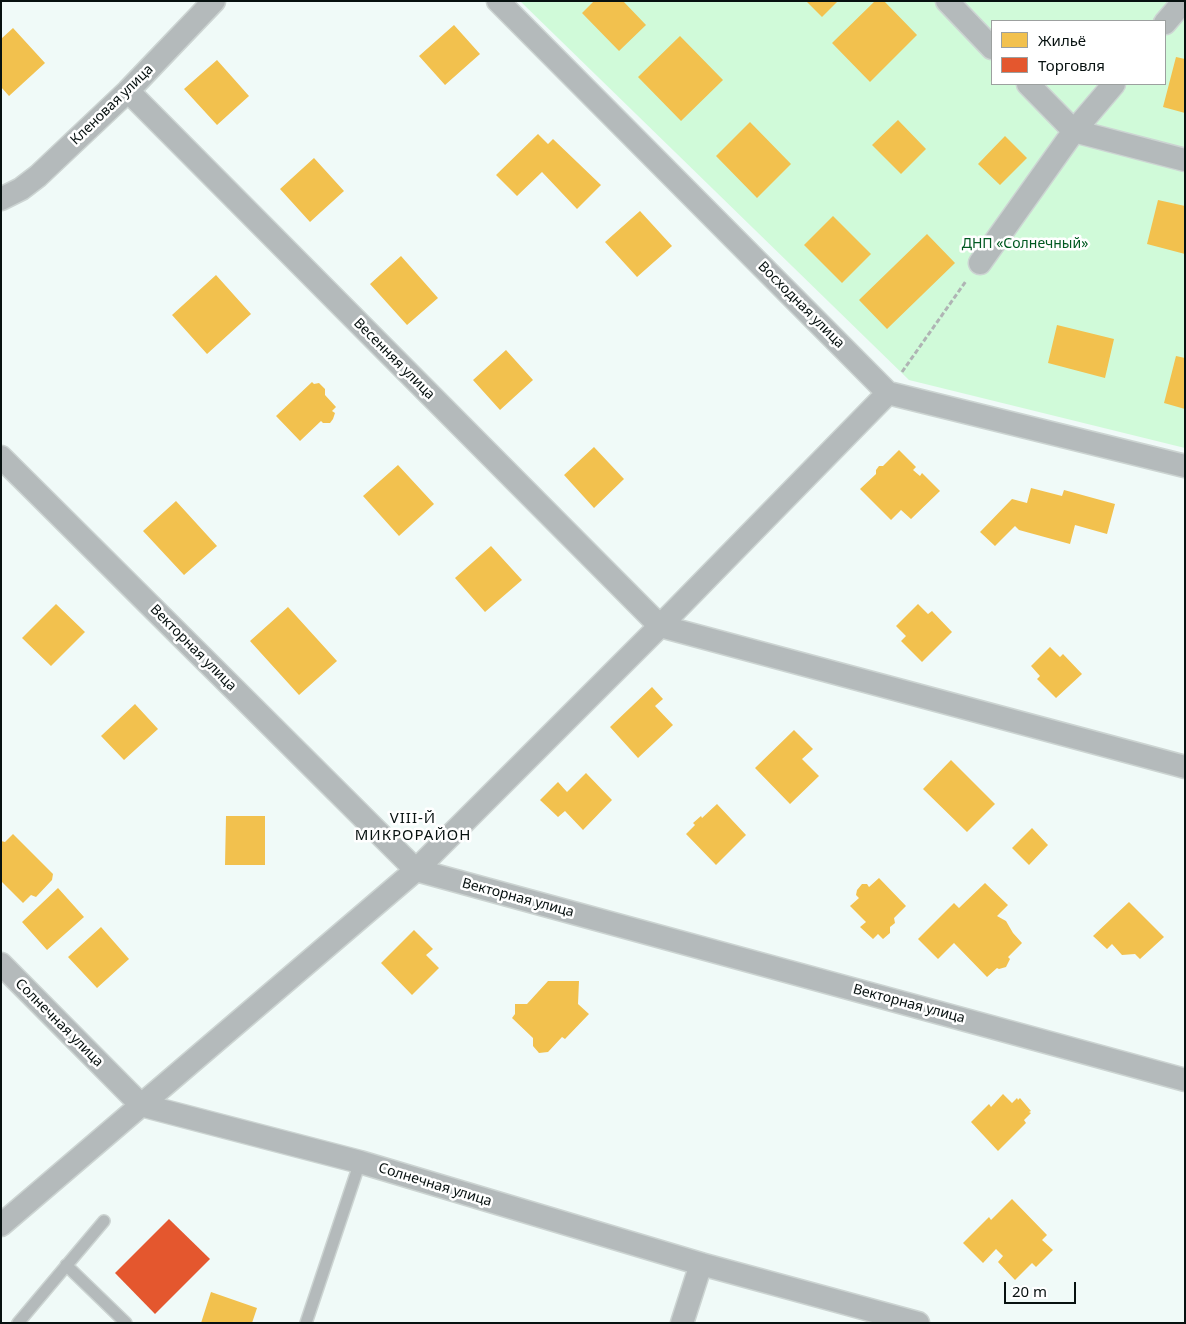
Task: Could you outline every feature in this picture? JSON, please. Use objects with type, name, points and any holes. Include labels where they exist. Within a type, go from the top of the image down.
[{"type":"street","name":"Кленовая улица","points":[[1,199],[21,189],[38,176],[128,91],[214,1]]},
{"type":"street","name":"Восходная улица","points":[[498,1],[888,392]]},
{"type":"street","points":[[947,1],[991,47]]},
{"type":"street","points":[[1166,23],[1184,1]]},
{"type":"street","points":[[1029,85],[1074,131],[1185,160]]},
{"type":"street","points":[[980,262],[1074,131],[1113,85]]},
{"type":"street","name":"Весенняя улица","points":[[128,91],[660,626]]},
{"type":"street","points":[[1,1225],[416,870],[660,626],[888,392],[1185,466]]},
{"type":"street","name":"Векторная улица","points":[[1,457],[416,870],[1185,1080]]},
{"type":"street","points":[[660,626],[1185,766]]},
{"type":"street","name":"Солнечная улица","points":[[2,968],[141,1105],[360,1162],[700,1264],[918,1323]]},
{"type":"street","points":[[682,1323],[700,1264]]},
{"type":"lane","points":[[306,1323],[360,1162]]},
{"type":"lane","points":[[18,1323],[104,1221]]},
{"type":"lane","points":[[66,1265],[126,1323]]},
{"type":"path","points":[[888,392],[980,262]]},
{"type":"green space","name":"ДНП «Солнечный»","points":[[520,1],[1185,1],[1185,448],[909,380]]},
{"type":"building: Жильё","points":[[594,1],[623,1],[646,25],[619,51],[582,13]]},
{"type":"building: Жильё","points":[[806,1],[838,1],[822,17]]},
{"type":"building: Жильё","points":[[875,1],[884,1],[917,35],[870,82],[832,43]]},
{"type":"building: Жильё","points":[[454,25],[480,54],[445,85],[419,56]]},
{"type":"building: Жильё","points":[[13,28],[45,63],[9,96],[1,87],[1,39]]},
{"type":"building: Жильё","points":[[680,36],[723,80],[681,121],[638,77]]},
{"type":"building: Жильё","points":[[1176,57],[1185,59],[1185,113],[1163,107]]},
{"type":"building: Жильё","points":[[217,60],[249,96],[217,125],[184,89]]},
{"type":"building: Жильё","points":[[898,120],[926,149],[901,174],[872,145]]},
{"type":"building: Жильё","points":[[750,122],[791,164],[757,198],[716,156]]},
{"type":"building: Жильё","points":[[538,134],[548,144],[553,139],[601,185],[577,209],[542,172],[517,196],[496,175]]},
{"type":"building: Жильё","points":[[1005,136],[1027,158],[1000,185],[978,164]]},
{"type":"building: Жильё","points":[[314,158],[344,191],[310,222],[280,189]]},
{"type":"building: Жильё","points":[[1158,200],[1185,206],[1185,254],[1147,244]]},
{"type":"building: Жильё","points":[[640,211],[672,246],[637,277],[605,242]]},
{"type":"building: Жильё","points":[[833,216],[871,254],[842,283],[804,245]]},
{"type":"building: Жильё","points":[[927,234],[955,263],[887,329],[859,300]]},
{"type":"building: Жильё","points":[[401,256],[438,298],[407,325],[370,284]]},
{"type":"building: Жильё","points":[[216,275],[251,314],[207,354],[172,315]]},
{"type":"building: Жильё","points":[[1057,325],[1114,339],[1105,378],[1048,363]]},
{"type":"building: Жильё","points":[[506,350],[533,380],[500,410],[473,380]]},
{"type":"building: Жильё","points":[[1176,356],[1185,358],[1185,409],[1164,403]]},
{"type":"building: Жильё","points":[[312,382],[314,384],[319,383],[325,389],[325,395],[336,407],[332,411],[335,413],[330,423],[323,423],[321,421],[300,441],[276,416]]},
{"type":"building: Жильё","points":[[594,447],[624,479],[594,508],[564,475]]},
{"type":"building: Жильё","points":[[899,450],[916,467],[913,470],[920,476],[922,473],[940,491],[911,519],[901,510],[891,520],[860,489],[876,474],[879,466],[883,466]]},
{"type":"building: Жильё","points":[[398,465],[434,504],[399,536],[363,496]]},
{"type":"building: Жильё","points":[[1031,488],[1062,496],[1064,490],[1115,504],[1107,534],[1075,525],[1070,544],[1019,530],[1015,526],[995,546],[980,532],[1012,499],[1027,503]]},
{"type":"building: Жильё","points":[[176,501],[217,546],[184,575],[143,531]]},
{"type":"building: Жильё","points":[[491,546],[522,580],[485,612],[455,578]]},
{"type":"building: Жильё","points":[[56,604],[85,632],[51,666],[22,638]]},
{"type":"building: Жильё","points":[[918,604],[928,614],[932,611],[952,632],[922,662],[901,641],[906,636],[896,626]]},
{"type":"building: Жильё","points":[[288,607],[337,661],[299,695],[250,641]]},
{"type":"building: Жильё","points":[[1050,647],[1060,657],[1063,654],[1082,674],[1056,698],[1037,679],[1040,676],[1031,666]]},
{"type":"building: Жильё","points":[[652,687],[663,699],[655,706],[673,725],[638,758],[610,727]]},
{"type":"building: Жильё","points":[[135,704],[158,729],[124,760],[101,736]]},
{"type":"building: Жильё","points":[[794,730],[813,749],[802,759],[819,776],[790,804],[755,768]]},
{"type":"building: Жильё","points":[[951,760],[995,804],[967,832],[923,789]]},
{"type":"building: Жильё","points":[[586,773],[612,800],[583,830],[565,811],[558,817],[540,800],[558,782],[567,792]]},
{"type":"building: Жильё","points":[[717,804],[746,835],[716,865],[686,834],[695,825],[693,823],[701,816],[702,818]]},
{"type":"building: Жильё","points":[[226,816],[265,816],[265,865],[225,865]]},
{"type":"building: Жильё","points":[[1032,828],[1048,845],[1029,865],[1012,848]]},
{"type":"building: Жильё","points":[[13,834],[53,874],[52,880],[36,897],[31,895],[23,903],[1,881],[1,841],[5,842]]},
{"type":"building: Жильё","points":[[879,878],[906,906],[894,918],[895,923],[890,927],[890,933],[883,939],[878,934],[873,939],[860,927],[866,922],[850,906],[859,898],[856,895],[857,890],[862,884],[867,884],[869,887]]},
{"type":"building: Жильё","points":[[985,883],[1008,905],[997,916],[1006,921],[1022,943],[1008,957],[1010,959],[1006,967],[997,968],[987,977],[954,943],[938,959],[918,939],[954,903],[959,908]]},
{"type":"building: Жильё","points":[[58,888],[84,917],[47,950],[22,922]]},
{"type":"building: Жильё","points":[[1129,902],[1164,937],[1140,959],[1135,954],[1122,955],[1112,944],[1107,949],[1093,936]]},
{"type":"building: Жильё","points":[[101,927],[129,959],[97,988],[68,957]]},
{"type":"building: Жильё","points":[[414,930],[433,949],[426,955],[439,968],[412,995],[381,963]]},
{"type":"building: Жильё","points":[[548,981],[579,981],[578,1004],[589,1014],[565,1039],[562,1037],[548,1052],[539,1053],[533,1046],[533,1038],[512,1018],[515,1014],[515,1004],[527,1004]]},
{"type":"building: Жильё","points":[[1003,1094],[1012,1103],[1017,1098],[1018,1100],[1020,1098],[1031,1113],[1024,1120],[1026,1123],[998,1151],[971,1122],[989,1104],[991,1107]]},
{"type":"building: Жильё","points":[[1012,1199],[1047,1235],[1042,1240],[1053,1250],[1036,1267],[1032,1263],[1015,1280],[998,1262],[1003,1256],[996,1249],[983,1263],[963,1243],[989,1217],[991,1220]]},
{"type":"building: Жильё","points":[[211,1292],[257,1308],[252,1323],[201,1323]]},
{"type":"building: Торговля","points":[[169,1219],[210,1259],[155,1314],[115,1273]]},
{"type":"district","name":"VIII-Й МИКРОРАЙОН","points":[[413,828]]}]
